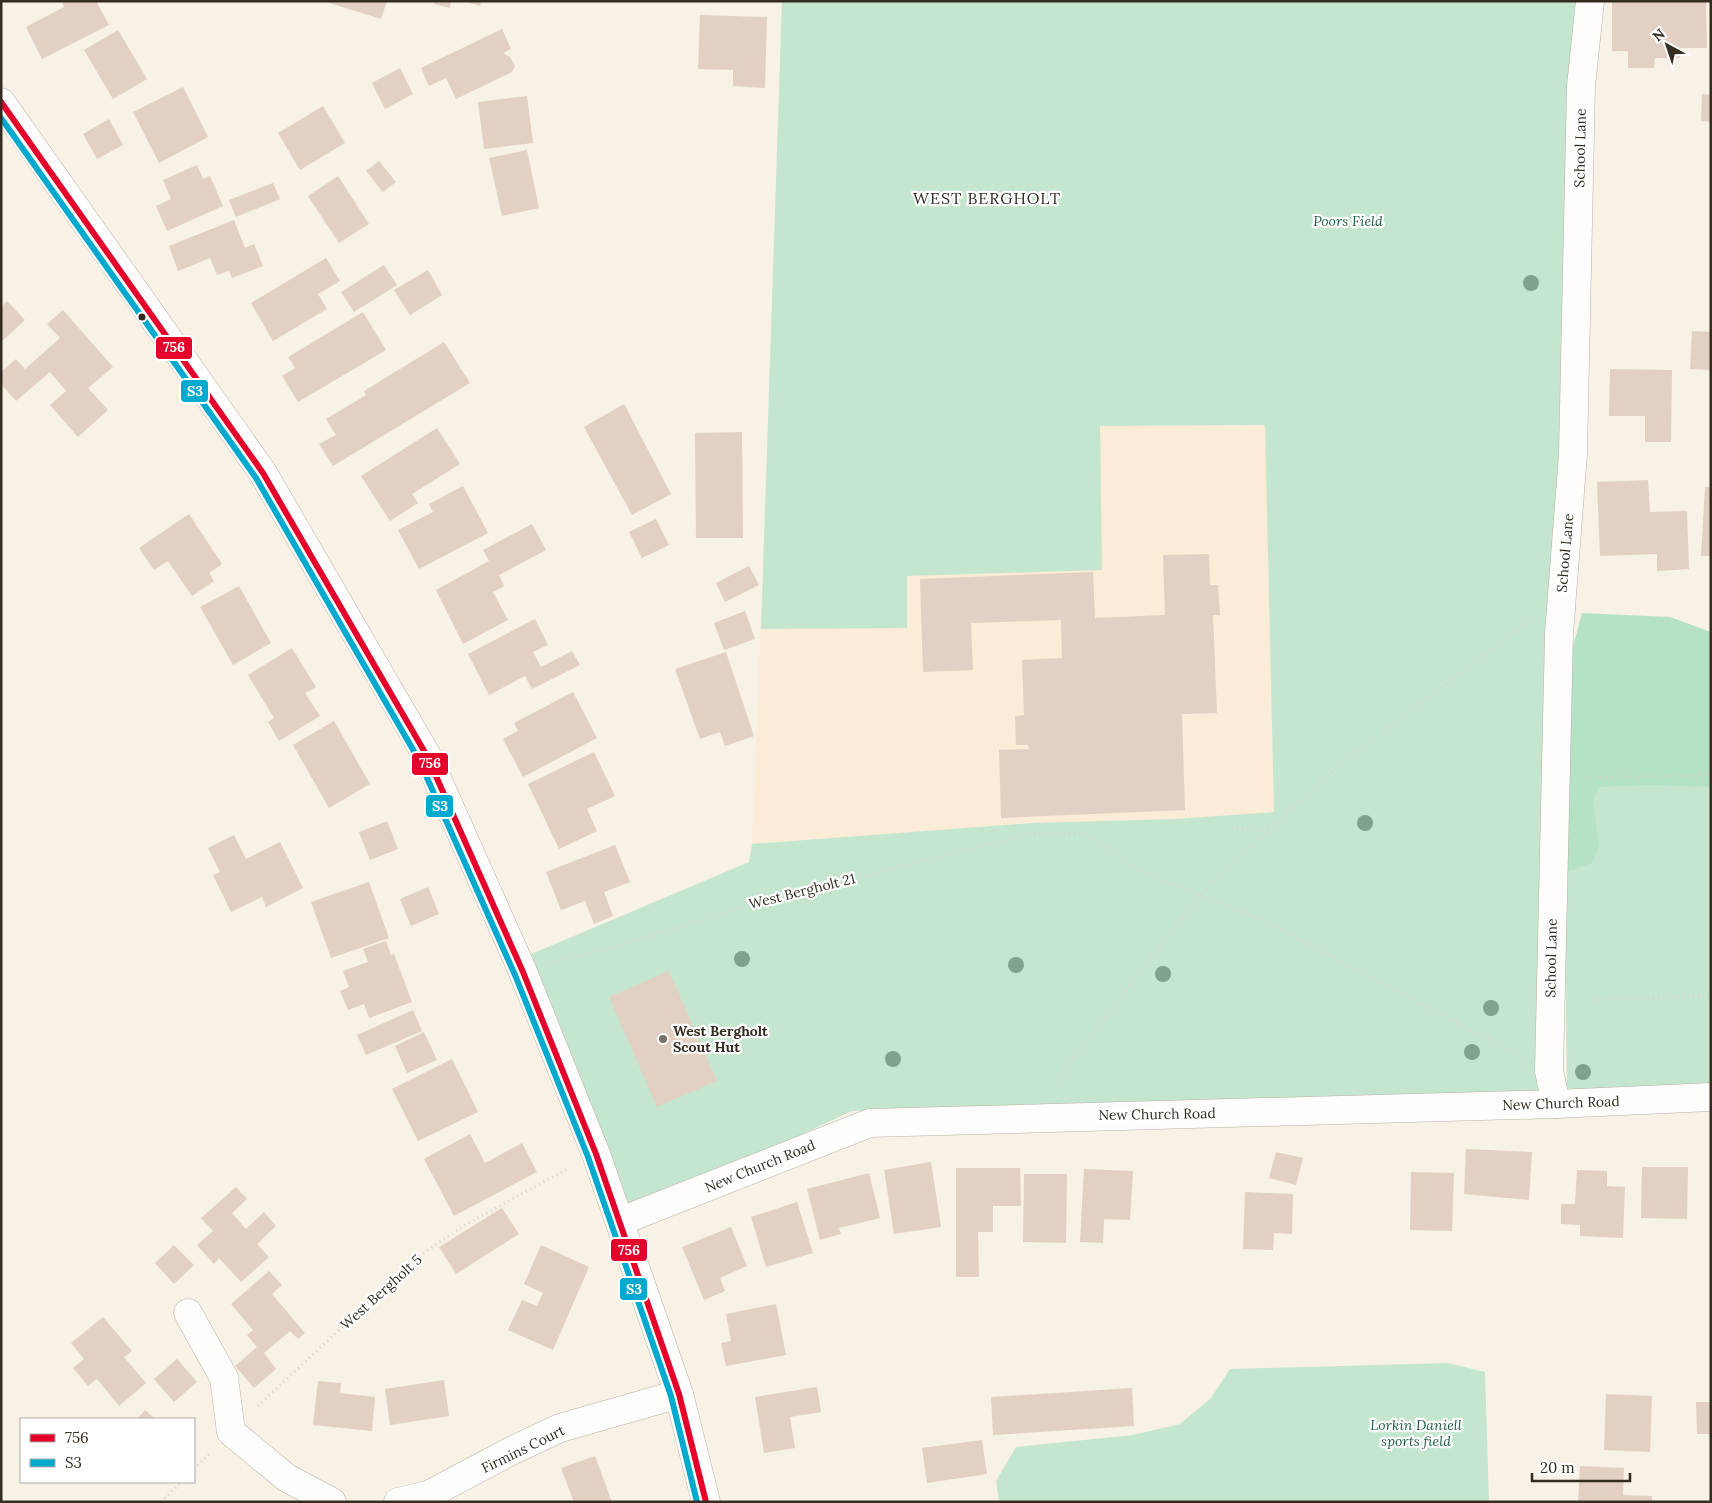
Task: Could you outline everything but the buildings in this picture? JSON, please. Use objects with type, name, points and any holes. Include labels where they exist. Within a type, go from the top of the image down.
[{"type":"street","name":"School Lane","points":[[1556,1104],[1549,1071],[1559,634],[1573,454],[1581,86],[1590,1]]},
{"type":"street","points":[[1,102],[263,473],[427,756],[522,972],[596,1154],[621,1221],[679,1394],[706,1502]]},
{"type":"street","name":"New Church Road","points":[[621,1221],[870,1123],[1556,1104],[1711,1097]]},
{"type":"street","points":[[188,1313],[224,1378],[237,1437],[287,1478],[325,1500]]},
{"type":"street","name":"Firmins Court","points":[[398,1502],[428,1496],[511,1451],[560,1428],[679,1394]]},
{"type":"path","points":[[1041,1117],[1063,1072],[1201,894],[1331,772],[1495,648],[1531,618]]},
{"type":"path","points":[[1555,778],[1711,775]]},
{"type":"path","points":[[1232,828],[1269,831]]},
{"type":"path","name":"West Bergholt 21","points":[[522,972],[546,963],[609,949],[745,906],[1030,834],[1087,834],[1126,863],[1152,876],[1201,894]]},
{"type":"path","points":[[1201,894],[1263,920],[1549,1071]]},
{"type":"path","points":[[1588,1000],[1711,996]]},
{"type":"path","name":"West Bergholt 5","points":[[195,1468],[237,1437],[416,1258],[466,1225],[596,1154]]},
{"type":"path","points":[[161,1502],[180,1483]]},
{"type":"shaded area","points":[[1266,425],[1274,813],[1174,819],[1031,823],[752,844],[768,436],[1100,426]]},
{"type":"green space","name":"Poors Field","points":[[782,1],[1579,1],[1540,1093],[852,1111],[629,1214],[529,955],[749,862],[752,844],[1031,823],[1174,819],[1274,812],[1265,425],[1100,426],[1102,570],[907,576],[907,628],[761,629]]},
{"type":"green space","points":[[1582,613],[1670,617],[1711,632],[1711,787],[1653,785],[1599,787],[1593,802],[1599,846],[1592,863],[1564,873],[1564,681]]},
{"type":"green space","points":[[1711,775],[1711,1087],[1567,1092],[1563,779]]},
{"type":"green space","name":"Lorkin Daniell sports field","points":[[1448,1363],[1485,1372],[1489,1502],[999,1502],[996,1481],[1016,1447],[1133,1435],[1180,1424],[1211,1398],[1230,1369]]},
{"type":"transit line","name":"756","points":[[1,102],[263,473],[427,756],[523,972],[596,1154],[679,1394],[706,1502]]},
{"type":"transit line","name":"S3","points":[[1,118],[256,478],[419,760],[515,975],[588,1157],[671,1396],[697,1502]]},
{"type":"place","name":"West Bergholt Scout Hut","points":[[663,1039]]},
{"type":"district","name":"WEST BERGHOLT","points":[[987,198]]}]
